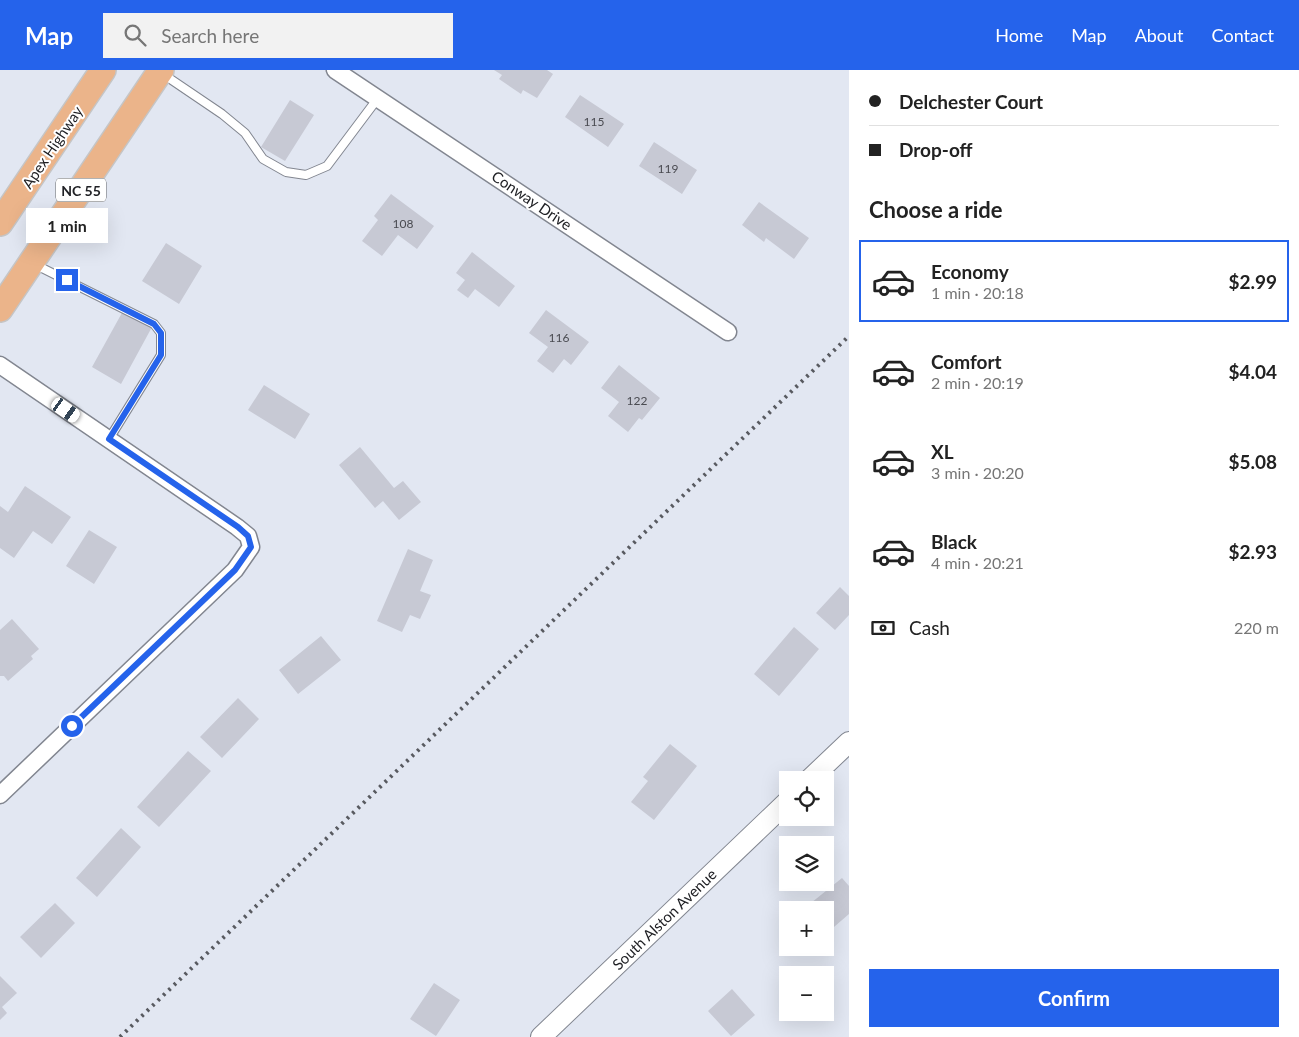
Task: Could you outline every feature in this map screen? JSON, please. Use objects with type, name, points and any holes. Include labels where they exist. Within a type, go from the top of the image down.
[{"type":"main road","name":"Apex Highway","points":[[0,223],[103,70]]},
{"type":"main road","name":"NC 55","points":[[0,309],[33,263],[160,71]]},
{"type":"street","name":"Conway Drive","points":[[335,70],[728,332]]},
{"type":"street","points":[[0,365],[238,527],[248,536],[251,547],[235,570],[0,795]]},
{"type":"street","points":[[818,771],[849,742]]},
{"type":"street","name":"South Alston Avenue","points":[[541,1037],[779,810]]},
{"type":"lane","points":[[160,71],[245,133],[263,159],[286,172],[306,175],[327,166],[378,98]]},
{"type":"lane","points":[[33,263],[154,324],[161,333],[161,355],[109,439]]},
{"type":"building","points":[[494,70],[547,70],[553,74],[537,98],[523,90],[521,94],[499,79],[502,75]]},
{"type":"building","points":[[580,95],[624,124],[608,147],[565,117]]},
{"type":"building","points":[[290,100],[314,115],[285,161],[261,147]]},
{"type":"building","points":[[654,142],[697,170],[682,194],[639,166]]},
{"type":"building","points":[[391,194],[434,226],[417,249],[398,235],[382,256],[362,241],[378,220],[374,216]]},
{"type":"building","points":[[759,202],[809,238],[794,259],[766,238],[764,242],[742,225]]},
{"type":"building","points":[[166,243],[202,266],[179,304],[142,281]]},
{"type":"building","points":[[472,252],[515,286],[499,307],[475,289],[468,298],[457,290],[465,280],[456,273]]},
{"type":"building","points":[[546,310],[589,342],[571,365],[564,359],[553,373],[537,361],[548,347],[529,333]]},
{"type":"building","points":[[123,311],[152,327],[121,384],[92,367]]},
{"type":"building","points":[[619,365],[660,398],[642,420],[639,418],[628,432],[608,416],[619,402],[601,388]]},
{"type":"building","points":[[264,385],[310,414],[295,439],[248,410]]},
{"type":"building","points":[[360,447],[394,488],[403,481],[421,502],[399,520],[383,501],[375,508],[339,465]]},
{"type":"building","points":[[25,486],[71,517],[52,544],[33,531],[14,558],[0,548],[0,506],[8,512]]},
{"type":"building","points":[[89,530],[117,547],[94,584],[66,566]]},
{"type":"building","points":[[408,549],[433,560],[420,591],[431,595],[420,619],[410,615],[402,632],[377,621]]},
{"type":"building","points":[[840,587],[849,596],[849,615],[835,630],[816,613]]},
{"type":"building","points":[[12,619],[39,649],[31,656],[33,659],[8,681],[4,676],[0,676],[0,630]]},
{"type":"building","points":[[794,627],[819,649],[779,696],[754,674]]},
{"type":"building","points":[[321,636],[341,660],[298,694],[279,670]]},
{"type":"building","points":[[238,698],[259,719],[222,758],[200,737]]},
{"type":"building","points":[[670,744],[697,766],[654,820],[631,802],[648,781],[643,777]]},
{"type":"building","points":[[188,751],[211,771],[159,827],[137,807]]},
{"type":"building","points":[[121,828],[141,847],[97,897],[76,878]]},
{"type":"building","points":[[842,878],[849,886],[849,914],[834,927],[834,901],[813,901],[826,891],[834,891],[834,884]]},
{"type":"building","points":[[55,903],[75,923],[41,958],[20,937]]},
{"type":"building","points":[[0,976],[17,993],[2,1007],[7,1013],[0,1020]]},
{"type":"building","points":[[434,983],[460,1000],[436,1036],[410,1019]]},
{"type":"building","points":[[732,989],[755,1015],[731,1036],[708,1011]]},
{"type":"railway","points":[[120,1037],[849,336]]},
{"type":"route","points":[[67,280],[154,324],[161,333],[161,355],[109,439],[238,527],[248,536],[251,547],[247,556],[235,570],[72,726]]}]
